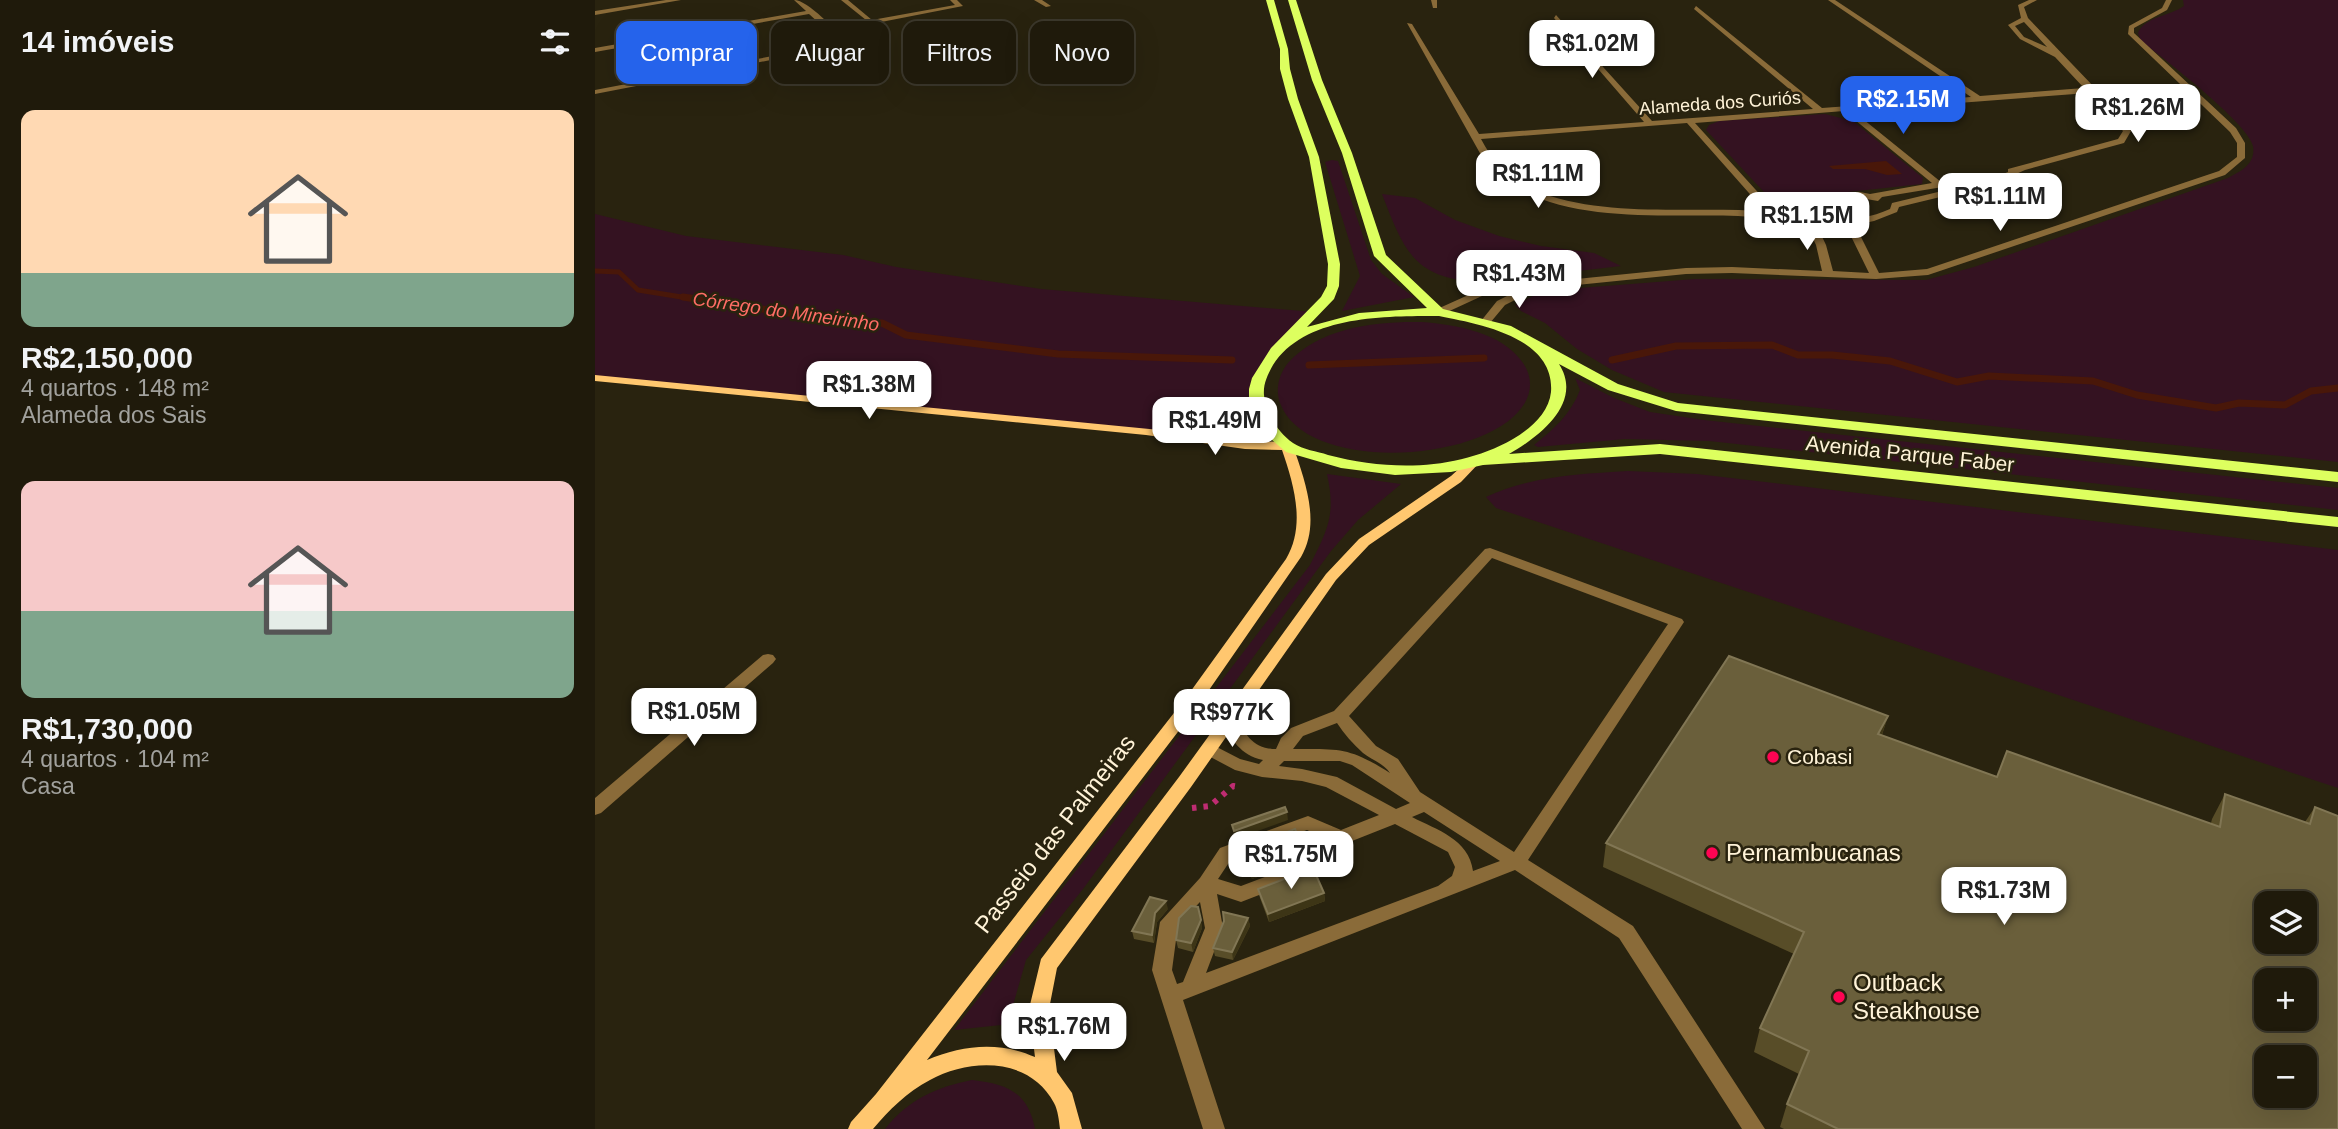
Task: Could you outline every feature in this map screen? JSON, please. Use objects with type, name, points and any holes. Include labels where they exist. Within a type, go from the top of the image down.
[{"type":"main road","points":[[1270,0],[1284,49],[1285,69],[1293,99],[1331,155],[1380,256],[1439,312]]},
{"type":"main road","points":[[1296,3],[1317,80],[1331,155],[1333,286],[1327,299],[1283,343],[1259,375],[1255,391],[1259,412],[1287,446],[1335,462],[1383,470],[1434,468],[1476,460],[1522,441],[1551,416],[1558,402],[1560,388],[1555,368],[1541,349]]},
{"type":"main road","name":"Avenida Parque Faber","points":[[1283,343],[1350,318],[1383,313],[1439,312],[1486,321],[1517,333],[1612,387],[1676,407],[2338,477]]},
{"type":"main road","name":"Avenida Parque Faber","points":[[1476,460],[1522,460],[1632,449],[1660,449],[2338,522]]},
{"type":"street","points":[[595,13],[678,0]]},
{"type":"street","points":[[595,92],[846,44],[797,0]]},
{"type":"street","points":[[844,0],[871,22],[960,6],[953,0]]},
{"type":"street","points":[[1037,0],[1048,6]]},
{"type":"street","points":[[1831,0],[1979,99]]},
{"type":"street","points":[[1763,203],[1872,196],[1940,185],[2021,170],[2121,141],[2127,131],[2063,57],[2025,19],[2020,6],[2034,0]]},
{"type":"street","points":[[1439,312],[1479,294],[1685,271],[1732,270],[1876,276],[1920,273],[1949,266],[2222,173],[2241,158],[2243,146],[2233,130],[2132,37],[2131,27],[2165,9],[2169,0]]},
{"type":"street","points":[[1696,8],[1820,111]]},
{"type":"street","points":[[595,50],[812,12]]},
{"type":"street","points":[[1556,17],[1650,124]]},
{"type":"street","points":[[2025,19],[2011,25],[2022,38],[2063,57]]},
{"type":"street","points":[[1409,24],[1476,137],[1485,157],[1500,176],[1528,192],[1563,203],[1634,211],[1772,215],[1795,222],[1849,222],[1885,215],[1894,210],[1895,205]]},
{"type":"street","name":"Alameda dos Curiós","points":[[1476,137],[2092,90]]},
{"type":"street","points":[[1847,110],[1940,185]]},
{"type":"street","points":[[1689,121],[1772,215]]},
{"type":"street","points":[[1872,196],[1895,205],[1960,191],[2015,175],[2021,170]]},
{"type":"street","points":[[1810,222],[1821,244],[1828,273]]},
{"type":"street","points":[[1849,222],[1876,276]]},
{"type":"street","points":[[1486,321],[1509,297],[1544,285]]},
{"type":"street","points":[[595,378],[1146,431],[1245,445],[1287,446]]},
{"type":"street","points":[[1146,431],[1195,425],[1237,408],[1259,412]]},
{"type":"street","name":"Passeio das Palmeiras","points":[[885,1099],[1194,699],[1291,562],[1302,541],[1302,512],[1299,481],[1287,446]]},
{"type":"street","points":[[1047,1075],[1039,1009],[1048,965],[1209,749],[1331,577],[1364,542],[1456,479],[1476,460]]},
{"type":"street","points":[[1172,995],[1517,862],[1677,622],[1490,552],[1340,715],[1297,732],[1287,742],[1283,753],[1262,771]]},
{"type":"street","points":[[595,808],[768,659]]},
{"type":"street","points":[[1340,715],[1350,731],[1370,750],[1392,763],[1413,793],[1426,804]]},
{"type":"street","points":[[1229,720],[1239,739],[1254,752],[1267,755],[1341,755],[1349,758],[1626,932],[1754,1129]]},
{"type":"street","points":[[1209,749],[1235,764],[1331,782],[1439,837],[1454,848],[1462,860],[1465,872],[1460,883]]},
{"type":"street","points":[[1206,883],[1241,894],[1330,860],[1340,838],[1426,804]]},
{"type":"street","points":[[1213,1129],[1162,970],[1169,922],[1206,883],[1226,853],[1308,823],[1340,838]]},
{"type":"street","points":[[1191,987],[1214,928],[1206,883]]},
{"type":"street","points":[[859,1129],[885,1099],[923,1072],[957,1058],[992,1054],[1023,1060],[1047,1075],[1064,1099],[1071,1129]]},
{"type":"path","points":[[1191,808],[1210,806],[1233,786],[1246,787]]},
{"type":"shaded area","points":[[2183,0],[2338,0],[2338,462],[1664,392],[1612,370],[1515,305],[1533,296],[1567,289],[1695,279],[1926,280],[1974,267],[2228,178],[2247,166],[2252,158],[2253,146],[2248,136],[2203,91],[2141,41],[2138,33],[2151,20],[2184,6]]},
{"type":"shaded area","points":[[1825,114],[1853,121],[1923,178],[1922,184],[1783,199],[1764,192],[1706,130],[1709,125],[1719,121]]},
{"type":"shaded area","points":[[1338,161],[1371,260],[1382,274],[1414,297],[1342,311],[1360,276],[1325,162]]},
{"type":"shaded area","points":[[1886,161],[1902,174],[1887,175],[1865,169],[1833,169],[1829,166]]},
{"type":"shaded area","points":[[1382,194],[1415,198],[1455,220],[1499,236],[1541,246],[1594,253],[1621,266],[1483,282],[1441,275],[1415,259],[1405,246]]},
{"type":"shaded area","points":[[595,214],[686,236],[843,255],[896,267],[1041,289],[1314,312],[1259,375],[1259,412],[1237,409],[1179,428],[1145,431],[595,378]]},
{"type":"shaded area","points":[[1422,322],[1477,332],[1491,337],[1514,352],[1526,368],[1530,380],[1529,391],[1522,407],[1501,426],[1471,440],[1435,449],[1396,453],[1358,450],[1323,441],[1296,426],[1280,403],[1278,387],[1285,367],[1316,341],[1368,325]]},
{"type":"shaded area","points":[[1575,378],[1614,398],[1650,412],[1704,420],[2338,488],[2338,510],[1709,441],[1625,439],[1538,447],[1534,445],[1555,427],[1572,407],[1580,390]]},
{"type":"shaded area","points":[[1628,471],[1697,474],[2338,550],[2338,788],[1496,508],[1486,497],[1538,480]]},
{"type":"shaded area","points":[[1327,474],[1401,484],[1358,520],[1331,551],[1083,889],[1026,960],[1009,1019],[1001,1025],[954,1030],[1310,565],[1329,521],[1331,500]]},
{"type":"shaded area","points":[[972,1080],[996,1084],[1014,1092],[1027,1106],[1035,1129],[885,1129],[903,1110],[924,1096]]},
{"type":"building","points":[[1729,656],[1888,716],[1878,734],[1997,777],[2007,751],[2220,827],[2225,794],[2310,824],[2315,807],[2338,816],[2338,1129],[1838,1129],[1787,1104],[1809,1051],[1760,1028],[1804,932],[1606,843]]},
{"type":"building","points":[[1285,807],[1287,812],[1234,831],[1232,825]]},
{"type":"building","points":[[1295,829],[1305,850],[1251,871],[1241,849]]},
{"type":"building","points":[[1313,868],[1324,893],[1268,914],[1258,889]]},
{"type":"building","points":[[1150,897],[1166,901],[1155,913],[1152,935],[1132,931]]},
{"type":"building","points":[[1191,906],[1198,907],[1201,920],[1191,943],[1176,940],[1179,918]]},
{"type":"building","points":[[1223,912],[1248,918],[1232,952],[1213,948],[1224,921]]},
{"type":"waterway","name":"Córrego do Mineirinho","points":[[595,271],[619,272],[638,290],[694,299]]},
{"type":"waterway","name":"Córrego do Mineirinho","points":[[683,297],[855,323],[882,323],[906,335],[1058,354],[1232,360]]},
{"type":"waterway","name":"Córrego do Mineirinho","points":[[1612,360],[1676,346],[1772,345],[1798,355],[1832,355],[1890,361],[1957,382],[1989,376],[2093,381],[2137,395],[2216,408],[2239,403],[2285,405],[2311,391],[2338,388]]},
{"type":"waterway","name":"Córrego do Mineirinho","points":[[1309,365],[1484,358]]},
{"type":"place","name":"Cobasi","points":[[1773,757]]},
{"type":"place","name":"Pernambucanas","points":[[1712,853]]},
{"type":"place","name":"Outback Steakhouse","points":[[1839,997]]}]
